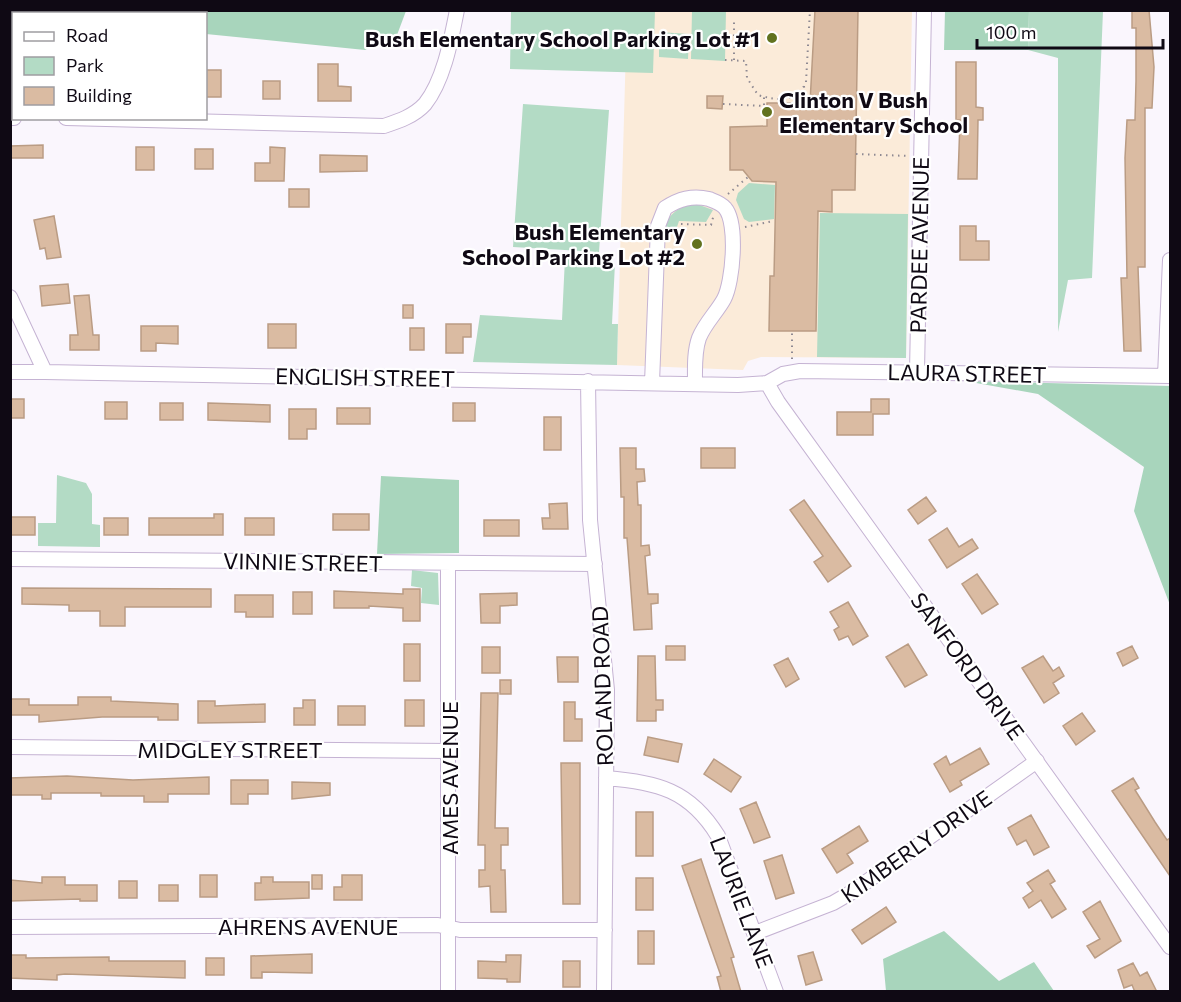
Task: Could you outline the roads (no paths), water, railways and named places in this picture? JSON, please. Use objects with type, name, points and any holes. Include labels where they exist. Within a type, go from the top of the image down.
[{"type":"street","points":[[133,120],[369,127],[384,126],[408,118],[424,104],[436,85],[457,10]]},
{"type":"street","name":"PARDEE AVENUE","points":[[917,372],[924,10]]},
{"type":"street","points":[[652,383],[658,226],[662,211],[683,198],[704,198],[720,204],[730,220],[731,275],[724,298],[700,335],[695,384]]},
{"type":"street","points":[[1168,376],[1170,260]]},
{"type":"street","points":[[10,297],[45,372]]},
{"type":"street","name":"ENGLISH STREET","points":[[10,372],[695,384],[767,383]]},
{"type":"street","name":"LAURA STREET","points":[[767,383],[776,376],[792,372],[1168,376]]},
{"type":"street","name":"ROLAND ROAD","points":[[588,381],[588,492],[607,690],[604,992]]},
{"type":"street","name":"SANFORD DRIVE","points":[[767,383],[778,402],[1170,947]]},
{"type":"street","name":"VINNIE STREET","points":[[10,559],[595,564]]},
{"type":"street","name":"AMES AVENUE","points":[[448,564],[448,992]]},
{"type":"street","name":"MIDGLEY STREET","points":[[10,747],[449,751]]},
{"type":"street","name":"KIMBERLY DRIVE","points":[[755,933],[833,903],[852,892],[1037,761]]},
{"type":"street","name":"LAURIE LANE","points":[[606,778],[644,782],[665,788],[698,809],[718,836],[776,992]]},
{"type":"street","name":"AHRENS AVENUE","points":[[10,927],[438,926],[604,930]]},
{"type":"place","name":"Bush Elementary School Parking Lot #1","points":[[772,38]]},
{"type":"place","name":"Clinton V Bush Elementary School","points":[[767,112]]},
{"type":"place","name":"Bush Elementary School Parking Lot #2","points":[[697,244]]}]
